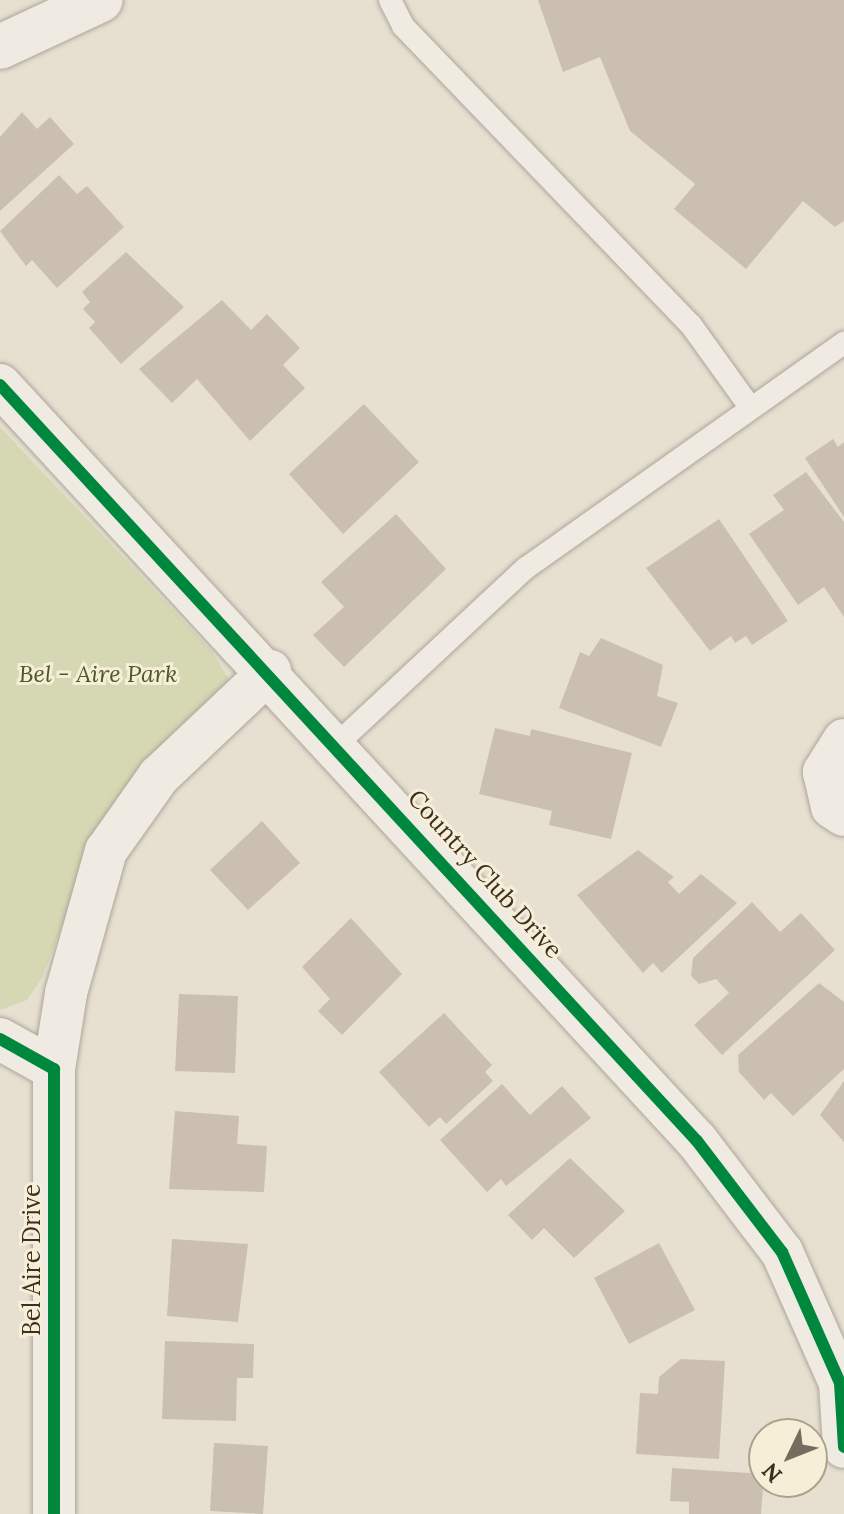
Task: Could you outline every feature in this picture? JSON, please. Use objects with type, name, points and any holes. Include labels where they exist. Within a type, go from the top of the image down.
[{"type":"main road","points":[[0,47],[101,0]]},
{"type":"street","name":"Country Club Drive","points":[[0,385],[270,671],[697,1141],[782,1252],[840,1383],[844,1447]]},
{"type":"street","name":"Bel Aire Drive","points":[[54,1514],[54,1069],[66,993],[106,851],[159,776],[270,671]]},
{"type":"street","points":[[844,740],[824,772],[832,807],[844,815]]},
{"type":"street","points":[[0,1039],[54,1069]]},
{"type":"lane","points":[[390,0],[403,26],[691,325],[750,407]]},
{"type":"lane","points":[[337,744],[526,568],[844,343]]},
{"type":"green space","name":"Bel - Aire Park","points":[[0,427],[211,650],[230,681],[96,838],[42,978],[27,1000],[0,1010]]},
{"type":"building","points":[[538,0],[844,0],[844,221],[835,227],[803,201],[746,269],[674,209],[695,184],[630,131],[600,57],[563,72]]},
{"type":"building","points":[[22,112],[37,129],[50,117],[74,144],[0,211],[0,137]]},
{"type":"building","points":[[59,175],[77,194],[87,186],[124,227],[57,288],[32,260],[26,266],[0,231]]},
{"type":"building","points":[[126,252],[184,307],[121,364],[89,328],[95,322],[83,309],[90,302],[82,292]]},
{"type":"building","points":[[222,300],[251,330],[267,314],[300,348],[283,365],[305,388],[250,441],[197,379],[172,403],[139,369]]},
{"type":"building","points":[[364,404],[419,462],[343,534],[289,474]]},
{"type":"building","points":[[833,439],[838,447],[844,442],[844,517],[805,458]]},
{"type":"building","points":[[806,472],[844,522],[844,617],[824,587],[798,605],[749,534],[784,510],[773,495]]},
{"type":"building","points":[[396,514],[446,569],[344,667],[313,635],[344,607],[321,582]]},
{"type":"building","points":[[719,519],[788,621],[752,645],[746,636],[735,643],[731,636],[710,651],[646,568]]},
{"type":"building","points":[[601,638],[663,665],[657,696],[678,703],[661,747],[559,708],[580,652],[589,656]]},
{"type":"building","points":[[495,728],[530,736],[531,729],[632,753],[611,839],[549,825],[552,811],[479,794]]},
{"type":"building","points":[[262,821],[300,863],[248,910],[210,870]]},
{"type":"building","points":[[638,850],[674,877],[668,882],[679,894],[701,874],[737,903],[662,973],[653,963],[643,973],[577,895]]},
{"type":"building","points":[[752,902],[780,932],[801,913],[835,950],[722,1055],[694,1025],[729,993],[716,979],[699,984],[691,976],[693,958]]},
{"type":"building","points":[[351,918],[402,974],[342,1035],[318,1011],[330,999],[302,967]]},
{"type":"building","points":[[819,983],[844,1002],[844,1069],[793,1116],[771,1093],[764,1100],[739,1072],[738,1055]]},
{"type":"building","points":[[179,994],[238,996],[235,1073],[175,1071]]},
{"type":"building","points":[[444,1013],[492,1065],[485,1072],[493,1081],[446,1124],[440,1117],[429,1127],[379,1072]]},
{"type":"building","points":[[844,1081],[844,1142],[820,1115]]},
{"type":"building","points":[[502,1084],[530,1115],[562,1086],[591,1118],[506,1186],[501,1179],[487,1192],[440,1140]]},
{"type":"building","points":[[175,1111],[239,1116],[237,1144],[267,1146],[264,1192],[169,1189]]},
{"type":"building","points":[[570,1158],[625,1211],[574,1258],[544,1228],[532,1240],[508,1215]]},
{"type":"building","points":[[172,1239],[248,1244],[238,1322],[167,1316]]},
{"type":"building","points":[[659,1243],[695,1310],[629,1344],[594,1278]]},
{"type":"building","points":[[165,1341],[254,1344],[253,1378],[237,1378],[236,1421],[162,1419]]},
{"type":"building","points":[[681,1359],[725,1361],[719,1459],[636,1454],[640,1393],[658,1394],[659,1377]]},
{"type":"building","points":[[214,1443],[268,1446],[263,1514],[210,1511]]},
{"type":"building","points":[[672,1468],[748,1473],[748,1498],[762,1498],[761,1514],[689,1514],[689,1502],[670,1501]]},
{"type":"cycle path","points":[[0,385],[697,1141],[782,1252],[840,1383],[844,1447]]},
{"type":"cycle path","points":[[0,1039],[54,1069],[54,1514]]}]
